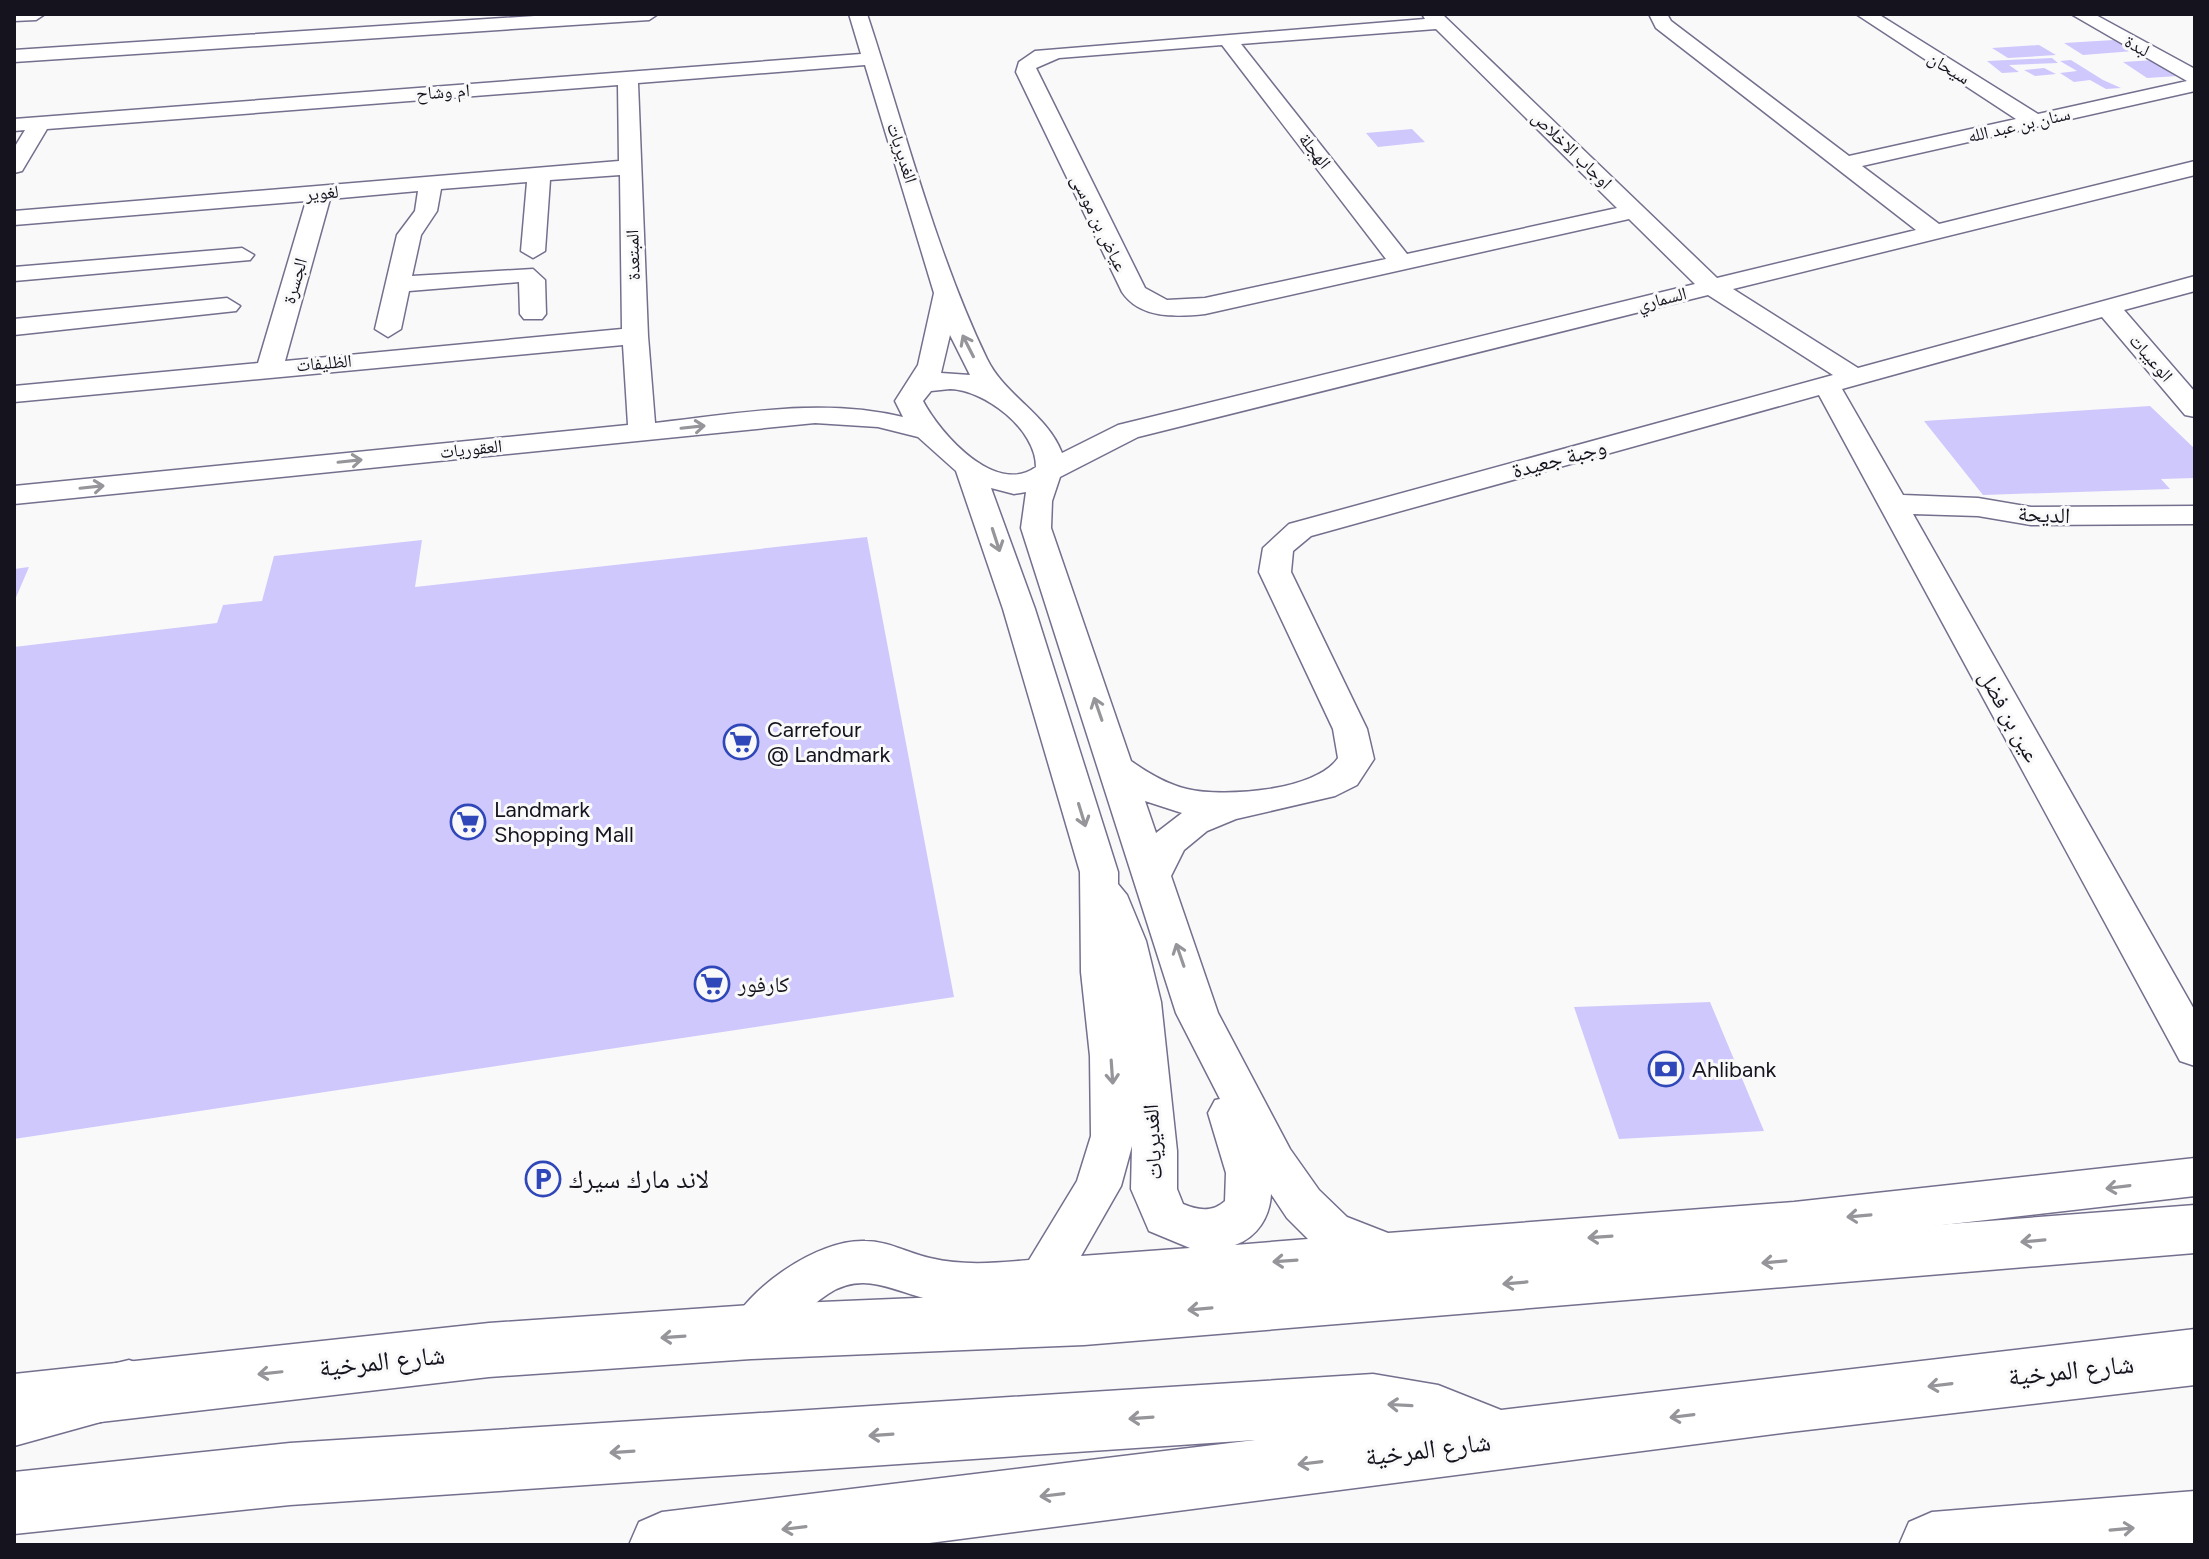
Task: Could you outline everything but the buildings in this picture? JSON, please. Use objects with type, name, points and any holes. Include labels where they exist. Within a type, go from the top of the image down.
[{"type":"main road","name":"شارع المرخية","points":[[14,1403],[489,1350],[751,1332],[1084,1318],[2195,1229]]},
{"type":"main road","name":"شارع المرخية","points":[[662,1545],[2195,1357]]},
{"type":"main road","points":[[14,1417],[129,1388]]},
{"type":"main road","points":[[14,1503],[290,1474],[1373,1403],[1415,1405],[1444,1413],[1499,1440]]},
{"type":"main road","points":[[1932,1545],[2195,1523]]},
{"type":"street","points":[[14,15],[36,14]]},
{"type":"street","points":[[14,56],[649,14]]},
{"type":"street","name":"الغديريات","points":[[858,14],[965,342],[999,396]]},
{"type":"street","points":[[1658,14],[1663,24],[1934,232]]},
{"type":"street","name":"سيحان","points":[[1865,14],[2034,121]]},
{"type":"street","name":"لبدة","points":[[2080,14],[2195,77]]},
{"type":"street","name":"عياض بن موسى","points":[[1436,19],[1228,40],[1059,52],[1042,55],[1026,66],[1134,292],[1150,304],[1178,309],[1634,211]]},
{"type":"street","name":"اوجاب الاخلاص","points":[[1436,19],[1712,287],[1840,380]]},
{"type":"street","name":"الهجلة","points":[[1228,40],[1402,263]]},
{"type":"street","name":"ام وشاح","points":[[14,125],[873,59]]},
{"type":"street","name":"المبتعدة","points":[[628,78],[635,336],[642,432]]},
{"type":"street","name":"سنان بن عبد الله","points":[[1844,164],[2195,85]]},
{"type":"street","points":[[14,166],[40,123]]},
{"type":"street","name":"لغوير","points":[[14,218],[631,167]]},
{"type":"street","name":"السماري","points":[[1024,420],[1041,427],[1080,433],[1128,431],[2195,168]]},
{"type":"street","points":[[533,251],[539,175]]},
{"type":"street","points":[[388,329],[409,235],[426,211],[431,184]]},
{"type":"street","points":[[392,187],[397,221],[409,235]]},
{"type":"street","name":"الجسرة","points":[[270,368],[320,193]]},
{"type":"street","points":[[14,274],[242,255]]},
{"type":"street","points":[[136,315],[158,262]]},
{"type":"street","points":[[398,284],[524,274],[533,280],[533,314]]},
{"type":"street","name":"وجبة جعيدة","points":[[1153,874],[1165,847],[1187,825],[1238,806],[1326,787],[1351,769],[1357,757],[1350,729],[1275,572],[1274,559],[1287,538],[1318,523],[2195,283]]},
{"type":"street","name":"الغديريات","points":[[928,431],[909,401],[922,385],[937,346],[947,291]]},
{"type":"street","points":[[14,327],[227,306]]},
{"type":"street","name":"الوعيبات","points":[[2107,307],[2195,409]]},
{"type":"street","name":"الظليفات","points":[[14,394],[635,336]]},
{"type":"street","name":"عين بن فضل","points":[[1840,380],[1893,504],[2195,1049]]},
{"type":"street","points":[[922,385],[965,382],[981,385],[999,396],[1049,447],[1053,459],[1048,473]]},
{"type":"street","name":"العقوريات","points":[[14,495],[815,415],[878,419],[928,431]]},
{"type":"street","name":"السماري","points":[[928,431],[991,482],[1019,485],[1128,431]]},
{"type":"street","name":"الغديريات","points":[[969,467],[1019,609],[1099,872],[1126,941],[1140,1002],[1155,1151],[1154,1189],[1165,1217],[1195,1230],[1229,1227],[1247,1209],[1249,1173],[1119,770],[1036,528],[1037,501],[1048,473]]},
{"type":"street","name":"الديحة","points":[[1893,504],[1978,507],[2031,516],[2195,515]]},
{"type":"street","name":"وجبة جعيدة","points":[[1119,770],[1171,798],[1238,806]]},
{"type":"street","name":"الغديريات","points":[[1043,1279],[1098,1186],[1113,1136],[1111,1056],[1101,972],[1099,872]]},
{"type":"street","name":"الغديريات","points":[[1197,1013],[1274,1162],[1303,1204],[1331,1231],[1364,1247],[1395,1252]]},
{"type":"street","points":[[751,1332],[797,1287],[823,1270],[852,1261],[883,1262],[943,1282],[982,1285],[1794,1222],[2195,1177]]},
{"type":"place","name":"Carrefour @ Landmark","points":[[741,742]]},
{"type":"place","name":"Landmark Shopping Mall","points":[[468,822]]},
{"type":"place","name":"كارفور","points":[[712,984]]},
{"type":"place","name":"Ahlibank","points":[[1666,1069]]},
{"type":"place","name":"لاند مارك سيرك","points":[[543,1179]]}]
